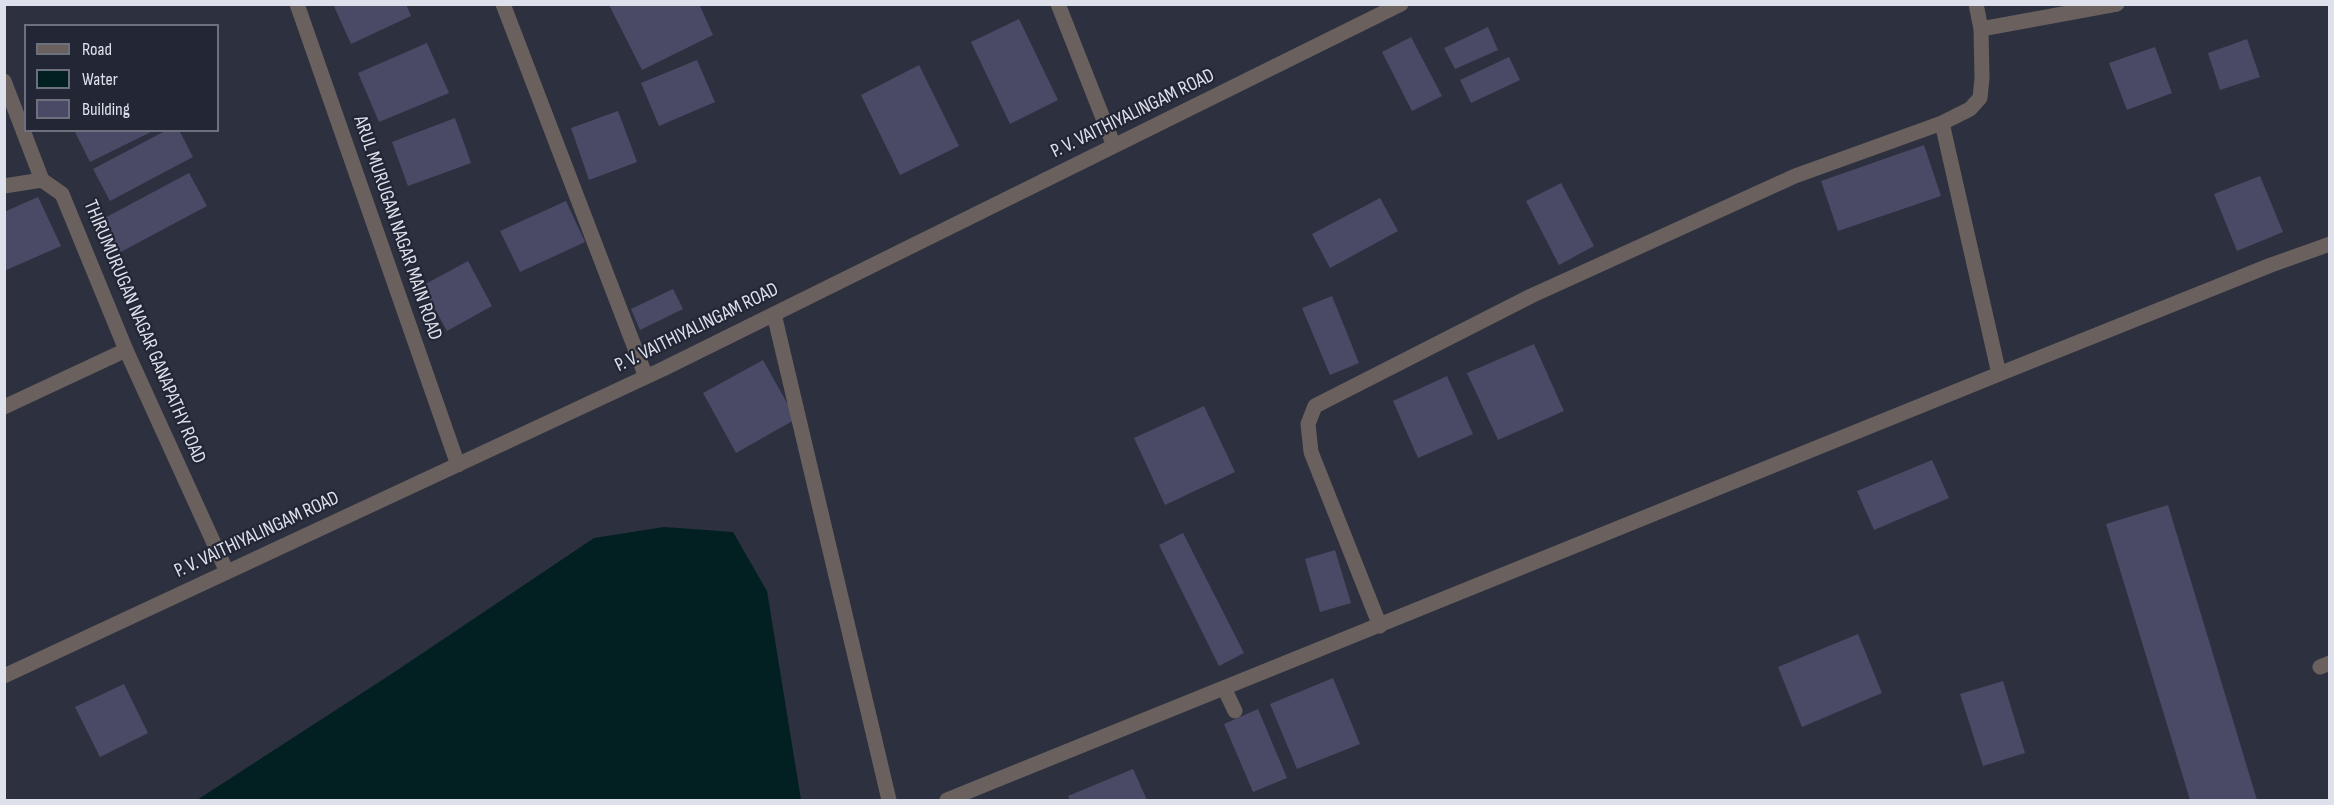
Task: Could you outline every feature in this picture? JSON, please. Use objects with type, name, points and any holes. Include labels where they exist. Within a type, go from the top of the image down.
[{"type":"street","name":"ARUL MURUGAN NAGAR MAIN ROAD","points":[[297,4],[458,465]]},
{"type":"street","points":[[503,4],[646,377]]},
{"type":"street","points":[[1058,4],[1114,146]]},
{"type":"street","name":"P. V. VAITHIYALINGAM ROAD","points":[[4,676],[646,377],[1401,4]]},
{"type":"street","points":[[1380,626],[1311,452],[1308,424],[1315,406],[1531,296],[1784,180],[1942,123],[1971,109],[1980,98],[1981,29],[1976,4]]},
{"type":"street","points":[[1981,29],[2117,4]]},
{"type":"street","name":"THIRUMURUGAN NAGAR GANAPATHY ROAD","points":[[4,81],[42,180],[62,194],[126,350],[227,572]]},
{"type":"street","points":[[1942,123],[1999,374]]},
{"type":"street","points":[[4,186],[42,180]]},
{"type":"street","points":[[947,801],[1999,374],[2271,265],[2330,244]]},
{"type":"street","points":[[774,314],[889,801]]},
{"type":"street","points":[[4,407],[126,350]]},
{"type":"street","points":[[1224,688],[1235,711]]},
{"type":"water","points":[[664,527],[733,532],[767,591],[801,800],[197,800],[393,673],[594,538]]},
{"type":"building","points":[[333,4],[406,4],[411,16],[351,44]]},
{"type":"building","points":[[699,4],[713,35],[642,70],[609,5]]},
{"type":"building","points":[[1019,19],[1058,100],[1010,124],[971,42]]},
{"type":"building","points":[[1488,27],[1498,50],[1455,69],[1444,48]]},
{"type":"building","points":[[1411,37],[1442,96],[1412,111],[1382,52]]},
{"type":"building","points":[[2247,39],[2260,77],[2220,90],[2208,53]]},
{"type":"building","points":[[427,43],[449,93],[379,122],[358,73]]},
{"type":"building","points":[[2155,47],[2172,93],[2127,110],[2109,63]]},
{"type":"building","points":[[1509,57],[1520,80],[1471,103],[1460,80]]},
{"type":"building","points":[[697,60],[715,102],[659,126],[641,83]]},
{"type":"building","points":[[919,65],[959,146],[900,175],[861,95]]},
{"type":"building","points":[[618,111],[637,162],[589,180],[571,128]]},
{"type":"building","points":[[455,118],[471,163],[408,186],[392,142]]},
{"type":"building","points":[[75,132],[151,132],[90,162]]},
{"type":"building","points":[[163,132],[180,132],[193,157],[110,201],[93,169]]},
{"type":"building","points":[[1924,145],[1941,196],[1838,231],[1821,181]]},
{"type":"building","points":[[189,173],[207,206],[117,254],[99,221]]},
{"type":"building","points":[[2260,176],[2283,232],[2237,251],[2214,194]]},
{"type":"building","points":[[1561,183],[1594,246],[1559,265],[1526,201]]},
{"type":"building","points":[[38,197],[61,246],[4,271],[4,212]]},
{"type":"building","points":[[1380,198],[1398,231],[1330,268],[1312,234]]},
{"type":"building","points":[[566,201],[585,242],[520,272],[500,231]]},
{"type":"building","points":[[468,261],[492,306],[447,331],[422,286]]},
{"type":"building","points":[[673,289],[683,309],[640,330],[631,309]]},
{"type":"building","points":[[1332,296],[1359,363],[1330,375],[1302,308]]},
{"type":"building","points":[[1534,344],[1564,411],[1498,440],[1467,373]]},
{"type":"building","points":[[763,360],[796,419],[736,453],[703,393]]},
{"type":"building","points":[[1447,376],[1473,434],[1418,458],[1393,401]]},
{"type":"building","points":[[1204,406],[1235,472],[1165,505],[1134,438]]},
{"type":"building","points":[[1932,460],[1949,498],[1874,530],[1857,491]]},
{"type":"building","points":[[2168,505],[2257,800],[2190,800],[2106,524]]},
{"type":"building","points":[[1183,533],[1244,653],[1219,666],[1159,545]]},
{"type":"building","points":[[1335,550],[1351,603],[1320,612],[1305,559]]},
{"type":"building","points":[[1858,634],[1882,693],[1802,727],[1778,667]]},
{"type":"building","points":[[1333,678],[1360,744],[1297,769],[1270,704]]},
{"type":"building","points":[[2003,681],[2025,753],[1983,766],[1960,694]]},
{"type":"building","points":[[124,684],[148,733],[100,757],[75,707]]},
{"type":"building","points":[[1258,709],[1287,778],[1253,792],[1224,724]]},
{"type":"building","points":[[1133,769],[1147,800],[1070,800],[1068,796]]}]
